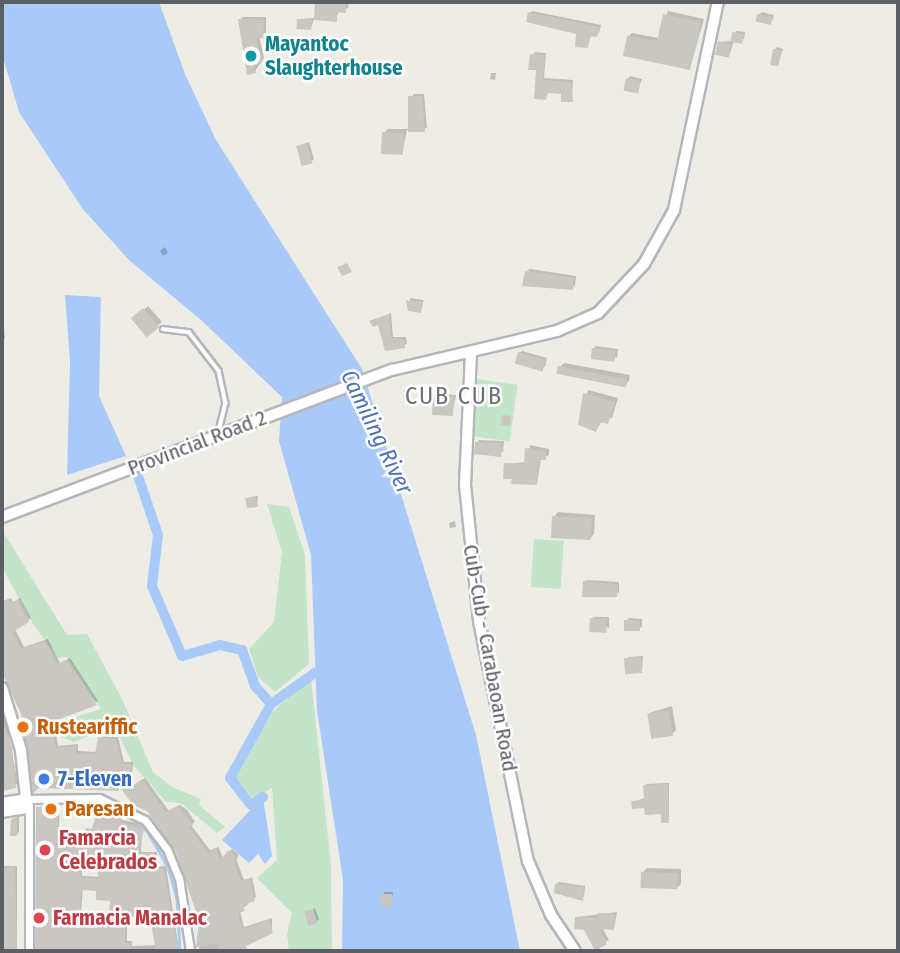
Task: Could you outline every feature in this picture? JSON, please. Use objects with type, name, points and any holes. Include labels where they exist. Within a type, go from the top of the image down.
[{"type":"street","name":"Provincial Road 2","points":[[2,517],[392,370],[471,353],[580,324],[612,300],[644,264],[664,232],[682,184],[718,2]]},
{"type":"street","name":"Cub-Cub - Carabaoan Road","points":[[471,353],[465,485],[479,621],[528,861],[551,915],[575,951]]},
{"type":"street","points":[[2,688],[19,742],[30,801],[29,951]]},
{"type":"street","points":[[2,803],[109,800],[136,813],[153,828],[179,878],[190,951]]},
{"type":"street","points":[[2,812],[30,801]]},
{"type":"lane","points":[[163,329],[190,332],[219,371],[226,403],[217,436]]},
{"type":"green space","points":[[476,379],[518,385],[510,441],[468,435]]},
{"type":"green space","points":[[267,504],[289,507],[305,555],[309,664],[275,692],[258,677],[249,649],[274,622],[282,552]]},
{"type":"green space","points":[[2,530],[67,635],[87,634],[122,699],[153,772],[172,787],[201,799],[199,805],[225,827],[217,833],[181,803],[166,802],[133,765],[120,737],[97,732],[74,742],[61,737],[58,722],[101,709],[67,657],[58,658],[33,624],[2,567]]},
{"type":"green space","points":[[534,539],[564,541],[561,589],[531,587]]},
{"type":"green space","points":[[311,679],[331,865],[332,951],[289,951],[287,934],[292,913],[257,878],[277,860],[272,788],[253,798],[235,777],[274,710]]},
{"type":"water","name":"Camiling River","points":[[2,2],[159,2],[185,74],[216,140],[362,369],[476,735],[520,951],[342,951],[343,880],[317,711],[311,555],[279,441],[282,397],[201,320],[129,260],[82,208],[19,112],[2,54]]},
{"type":"water","points":[[65,295],[101,297],[99,396],[126,456],[67,475],[70,362]]},
{"type":"water","points":[[263,797],[272,856],[265,864],[258,854],[249,863],[222,840]]},
{"type":"building","points":[[315,2],[347,2],[346,13],[337,12],[337,22],[314,20]]},
{"type":"building","points":[[528,12],[599,27],[597,37],[589,36],[588,48],[575,47],[576,34],[526,22]]},
{"type":"building","points":[[663,14],[701,22],[690,70],[623,56],[627,36],[657,41]]},
{"type":"building","points":[[757,14],[773,17],[771,25],[755,22]]},
{"type":"building","points":[[238,19],[264,20],[263,38],[256,38],[262,63],[254,65],[256,73],[247,75]]},
{"type":"building","points":[[297,19],[312,20],[311,30],[296,29]]},
{"type":"building","points":[[732,32],[744,34],[742,44],[730,42]]},
{"type":"building","points":[[718,41],[732,44],[729,58],[715,55]]},
{"type":"building","points":[[773,49],[782,51],[778,66],[770,65]]},
{"type":"building","points":[[530,54],[545,55],[543,80],[571,82],[573,102],[561,102],[561,94],[547,93],[546,100],[534,99],[536,70],[528,70]]},
{"type":"building","points":[[626,78],[641,81],[638,94],[624,91]]},
{"type":"building","points":[[408,96],[422,96],[425,132],[408,132]]},
{"type":"building","points":[[382,132],[404,133],[403,155],[381,154]]},
{"type":"building","points":[[307,143],[312,163],[301,166],[296,146]]},
{"type":"building","points":[[347,263],[352,272],[342,276],[337,267]]},
{"type":"building","points":[[525,271],[574,278],[573,290],[522,286]]},
{"type":"building","points":[[406,300],[423,302],[421,313],[408,311]]},
{"type":"building","points":[[143,308],[159,327],[147,337],[131,318]]},
{"type":"building","points":[[389,314],[391,338],[404,339],[405,348],[385,351],[378,325],[373,327],[369,321]]},
{"type":"building","points":[[592,348],[616,351],[614,362],[591,359]]},
{"type":"building","points":[[518,352],[546,360],[543,372],[515,364]]},
{"type":"building","points":[[558,366],[628,380],[626,387],[556,374]]},
{"type":"building","points":[[583,393],[615,402],[608,424],[600,422],[596,432],[578,425]]},
{"type":"building","points":[[433,396],[454,397],[453,416],[432,415]]},
{"type":"building","points":[[502,415],[511,416],[510,426],[501,425]]},
{"type":"building","points":[[475,442],[502,443],[501,457],[474,454]]},
{"type":"building","points":[[525,448],[546,451],[546,460],[539,460],[537,485],[511,484],[512,479],[503,479],[504,463],[524,464]]},
{"type":"building","points":[[256,497],[258,507],[247,508],[245,498]]},
{"type":"building","points":[[552,516],[592,518],[591,540],[551,538]]},
{"type":"building","points":[[583,581],[618,584],[617,597],[582,597]]},
{"type":"building","points":[[8,599],[11,603],[18,600],[29,622],[13,632],[21,649],[45,641],[57,664],[67,660],[97,705],[52,722],[56,748],[76,746],[76,753],[95,754],[98,737],[116,739],[122,764],[131,764],[130,788],[142,779],[166,812],[177,806],[184,813],[193,825],[189,828],[207,852],[216,848],[220,860],[229,850],[238,859],[234,863],[241,881],[250,878],[255,901],[243,905],[245,911],[238,913],[242,929],[269,920],[273,933],[246,946],[248,951],[219,951],[217,944],[196,947],[199,921],[176,853],[147,811],[133,805],[119,786],[119,791],[39,788],[33,793],[21,714],[2,672],[2,602]]},
{"type":"building","points":[[590,618],[607,619],[606,633],[589,632]]},
{"type":"building","points":[[624,620],[640,620],[640,631],[624,631]]},
{"type":"building","points":[[641,657],[642,673],[625,674],[624,658]]},
{"type":"building","points":[[669,710],[673,736],[651,739],[647,713]]},
{"type":"building","points":[[2,718],[12,748],[16,788],[2,791]]},
{"type":"building","points":[[668,784],[669,823],[661,823],[661,814],[645,815],[644,808],[632,809],[631,801],[644,800],[643,785]]},
{"type":"building","points":[[89,804],[98,804],[122,816],[121,822],[144,829],[139,853],[155,853],[156,868],[164,868],[178,951],[156,951],[150,917],[125,918],[125,943],[131,943],[131,951],[35,950],[36,807],[59,805],[56,847],[83,846],[86,828],[93,829],[96,813],[88,812]],"holes":[[[81,861],[97,862],[98,878],[81,878]],[[81,890],[96,891],[96,900],[110,901],[108,925],[86,924],[86,915],[80,915]]]},
{"type":"building","points":[[11,819],[17,819],[17,836],[10,836]]},
{"type":"building","points":[[15,867],[17,951],[2,951],[2,868]]},
{"type":"building","points":[[641,872],[678,873],[677,889],[640,888]]},
{"type":"building","points":[[555,884],[584,887],[583,901],[554,893]]},
{"type":"building","points":[[380,894],[392,894],[392,906],[380,906]]},
{"type":"building","points":[[313,909],[317,923],[308,926],[304,911]]},
{"type":"building","points":[[598,913],[615,914],[614,930],[599,929],[607,944],[595,951],[584,930],[574,929],[575,917],[598,918]]},
{"type":"waterway","points":[[138,476],[158,535],[152,586],[182,656],[220,645],[242,650],[255,686],[271,704],[316,672]]},
{"type":"waterway","points":[[263,797],[251,805],[230,778],[271,704]]},
{"type":"waterway","points":[[133,817],[148,832],[168,867],[177,898],[180,951]]},
{"type":"place","name":"Mayantoc Slaughterhouse","points":[[251,56]]},
{"type":"place","name":"Rusteariffic","points":[[23,727]]},
{"type":"place","name":"7-Eleven","points":[[44,779]]},
{"type":"place","name":"Paresan","points":[[51,809]]},
{"type":"place","name":"Famarcia Celebrados","points":[[45,850]]},
{"type":"place","name":"Farmacia Manalac","points":[[39,918]]},
{"type":"district","name":"CUB CUB","points":[[454,397]]}]
